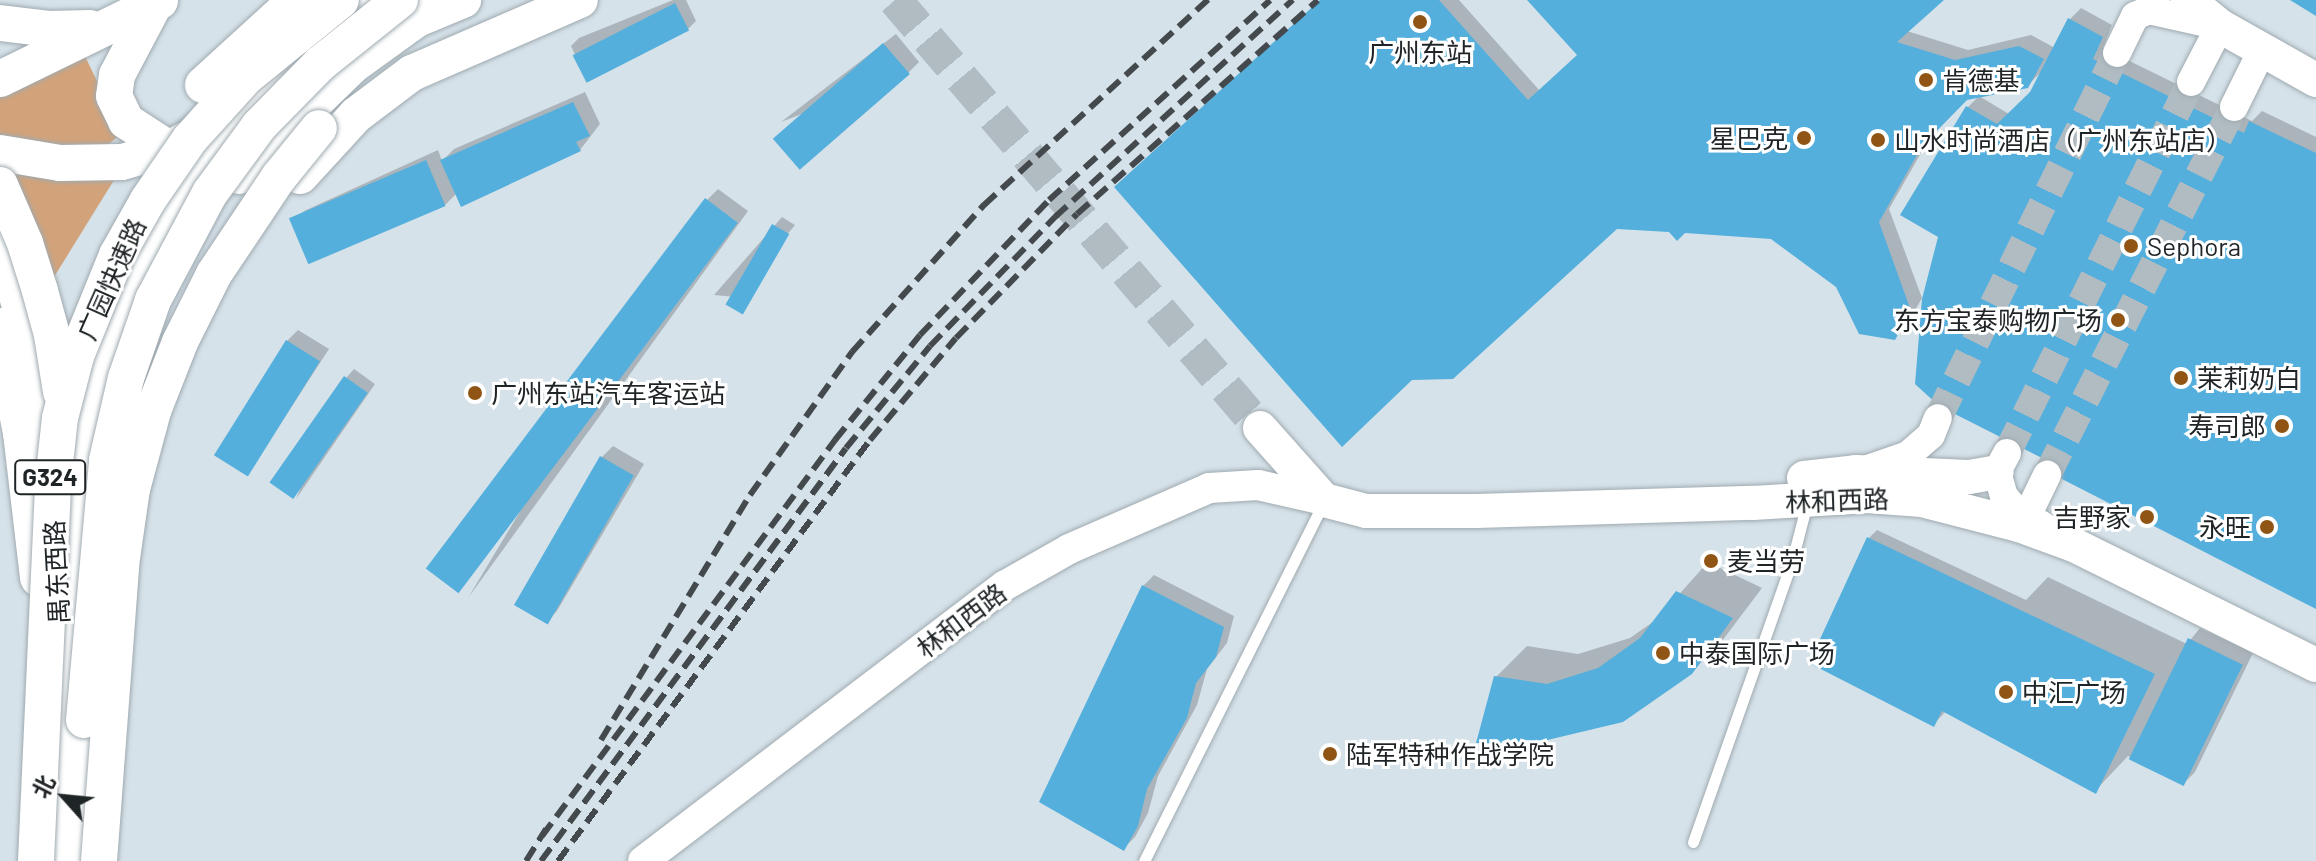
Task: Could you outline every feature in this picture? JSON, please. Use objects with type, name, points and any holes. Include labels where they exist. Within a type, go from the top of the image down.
[{"type":"highway","points":[[53,482],[57,411],[67,349],[92,258],[116,206],[165,132],[208,80],[296,0]]},
{"type":"highway","name":"广园快速路","points":[[44,637],[60,418],[76,356],[106,277],[148,200],[221,102],[279,48],[341,0]]},
{"type":"highway","points":[[81,861],[72,599],[86,467],[112,340],[136,284],[180,203],[229,132],[260,94],[336,23],[369,0]]},
{"type":"highway","points":[[72,599],[112,527],[127,426],[144,362],[174,286],[203,232],[239,176],[392,0]]},
{"type":"highway","points":[[74,720],[107,460],[126,378],[153,300],[210,193],[259,126],[321,63],[400,0]]},
{"type":"highway","points":[[239,176],[352,66],[417,19],[463,0]]},
{"type":"highway","points":[[99,861],[121,565],[132,489],[153,411],[180,342],[214,274],[279,177],[319,128],[415,33],[471,0]]},
{"type":"highway","points":[[319,128],[375,79],[407,57],[450,36],[552,0]]},
{"type":"highway","points":[[127,426],[169,380],[215,298],[279,202],[356,115],[392,87],[434,61],[580,0]]},
{"type":"highway","points":[[159,2],[117,75],[114,96],[126,121],[169,149]]},
{"type":"highway","points":[[0,79],[159,2]]},
{"type":"highway","points":[[0,23],[49,29],[100,28]]},
{"type":"highway","points":[[0,153],[85,163],[122,162],[169,149],[260,94]]},
{"type":"highway","points":[[0,185],[29,255],[52,335],[57,365],[70,470],[74,720]]},
{"type":"highway","points":[[0,326],[28,481],[44,637],[36,861]]},
{"type":"main road","points":[[2188,0],[2220,26],[2316,80]]},
{"type":"main road","name":"禺东西路","points":[[0,241],[29,341],[48,449],[74,720],[60,861]]},
{"type":"main road","points":[[1260,428],[1324,500]]},
{"type":"main road","name":"林和西路","points":[[1324,500],[1371,492],[1716,485],[1856,472],[1969,477],[2002,462]]},
{"type":"main road","name":"林和西路","points":[[643,861],[1004,586],[1069,549],[1209,488],[1230,484],[1258,485],[1366,511],[1476,511],[1897,498],[1968,510],[2074,545],[2316,665]]},
{"type":"street","points":[[2117,53],[2135,16],[2149,10],[2220,26],[2191,82]]},
{"type":"street","points":[[2234,107],[2262,50]]},
{"type":"street","points":[[1856,472],[1893,463],[1934,426],[1924,463],[1929,475],[1968,510]]},
{"type":"street","points":[[2002,462],[2004,496],[2027,516],[2074,545]]},
{"type":"street","points":[[2027,516],[2047,475]]},
{"type":"lane","points":[[1693,842],[1792,561],[1808,499]]},
{"type":"lane","points":[[1144,861],[1324,500]]},
{"type":"lane","points":[[106,861],[106,677],[112,527]]},
{"type":"shaded area","points":[[83,52],[122,133],[96,155],[0,144],[0,96]]},
{"type":"shaded area","points":[[2,164],[119,172],[54,277]]},
{"type":"building","name":"广州东站","points":[[1320,0],[1439,0],[1528,100],[1577,55],[1527,0],[1944,0],[1897,42],[1955,60],[2019,46],[2044,59],[2028,88],[1967,100],[1922,146],[1879,222],[1911,311],[1895,340],[1859,334],[1836,287],[1771,239],[1685,233],[1677,241],[1669,232],[1617,229],[1453,379],[1412,380],[1342,447],[1114,187]]},
{"type":"building","points":[[2290,0],[2316,0],[2316,16]]},
{"type":"building","points":[[675,3],[689,31],[587,83],[573,55]]},
{"type":"building","name":"东方宝泰购物广场","points":[[2068,18],[2103,37],[2093,59],[2244,133],[2249,121],[2316,153],[2316,609],[2058,477],[2062,468],[1939,406],[1915,384],[1922,299],[1938,237],[1900,215],[1966,106],[1997,124],[2030,92]]},
{"type":"building","points":[[883,43],[910,74],[800,170],[773,139]]},
{"type":"building","points":[[573,102],[590,136],[576,142],[581,151],[461,207],[440,160]]},
{"type":"building","points":[[426,160],[446,206],[308,264],[289,218]]},
{"type":"building","points":[[705,198],[738,223],[459,593],[426,569]]},
{"type":"building","points":[[772,224],[789,234],[743,315],[726,305]]},
{"type":"building","points":[[286,340],[320,361],[248,477],[214,455]]},
{"type":"building","points":[[344,376],[368,393],[293,499],[269,482]]},
{"type":"building","points":[[600,456],[634,476],[548,624],[514,605]]},
{"type":"building","name":"中汇广场","points":[[1867,537],[2155,674],[2096,794],[1942,711],[1934,727],[1809,663]]},
{"type":"building","points":[[1142,585],[1224,627],[1216,657],[1196,683],[1187,718],[1147,789],[1138,826],[1124,851],[1039,802]]},
{"type":"building","name":"中泰国际广场","points":[[1676,591],[1733,618],[1692,674],[1623,722],[1535,743],[1476,743],[1494,676],[1547,684],[1598,668],[1640,638]]},
{"type":"building","points":[[2188,638],[2243,665],[2184,786],[2129,759]]},
{"type":"tunnel","points":[[895,0],[1260,428]]},
{"type":"tunnel","points":[[1938,418],[2117,53]]},
{"type":"tunnel","points":[[2007,453],[2191,82]]},
{"type":"tunnel","points":[[2047,475],[2234,107]]},
{"type":"railway","points":[[601,740],[750,495],[852,352],[984,205],[1208,0]]},
{"type":"railway","points":[[542,836],[835,440],[920,335],[1049,200],[1270,0]]},
{"type":"railway","points":[[541,861],[846,448],[930,346],[1055,217],[1293,0]]},
{"type":"railway","points":[[558,861],[870,440],[956,338],[1077,214],[1318,0]]},
{"type":"railway","points":[[526,861],[546,829]]},
{"type":"place","name":"广州东站","points":[[1420,22]]},
{"type":"place","name":"肯德基","points":[[1926,80]]},
{"type":"place","name":"星巴克","points":[[1804,138]]},
{"type":"place","name":"山水时尚酒店（广州东站店）","points":[[1878,140]]},
{"type":"place","name":"Sephora","points":[[2131,246]]},
{"type":"place","name":"东方宝泰购物广场","points":[[2118,320]]},
{"type":"place","name":"茉莉奶白","points":[[2181,378]]},
{"type":"place","name":"广州东站汽车客运站","points":[[475,393]]},
{"type":"place","name":"寿司郎","points":[[2282,426]]},
{"type":"place","name":"吉野家","points":[[2147,517]]},
{"type":"place","name":"永旺","points":[[2267,527]]},
{"type":"place","name":"麦当劳","points":[[1711,561]]},
{"type":"place","name":"中泰国际广场","points":[[1663,653]]},
{"type":"place","name":"中汇广场","points":[[2006,692]]},
{"type":"place","name":"陆军特种作战学院","points":[[1330,754]]}]
